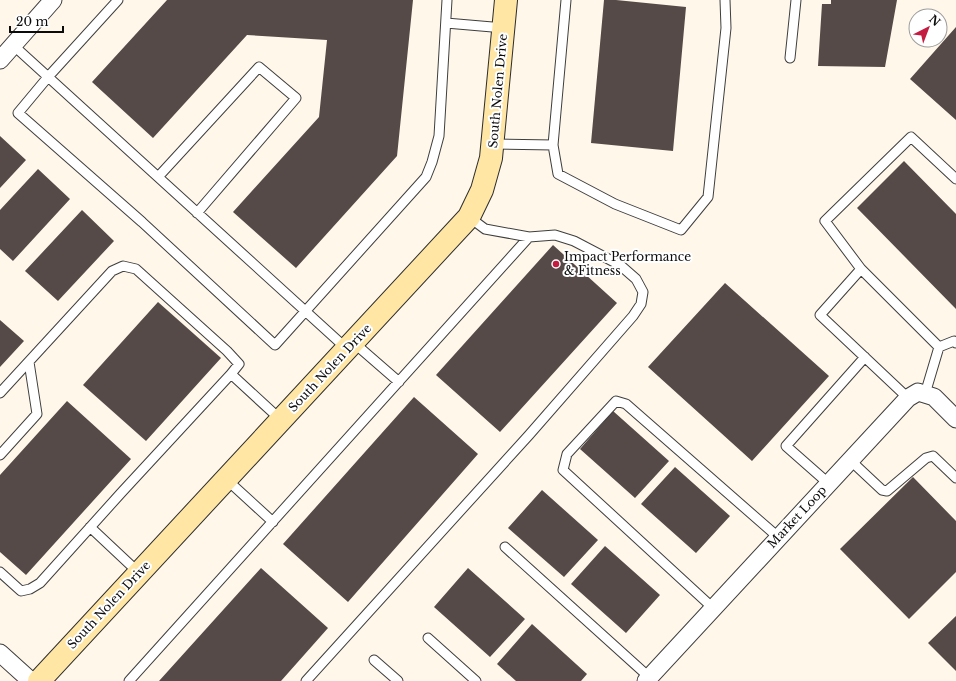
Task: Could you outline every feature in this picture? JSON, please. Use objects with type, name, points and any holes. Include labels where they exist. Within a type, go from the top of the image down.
[{"type":"street","points":[[0,60],[53,0]]},
{"type":"street","name":"South Nolen Drive","points":[[39,681],[469,217],[482,190],[491,158],[506,0]]},
{"type":"street","points":[[908,398],[918,392],[934,396],[956,419]]},
{"type":"street","name":"Market Loop","points":[[647,679],[908,398]]},
{"type":"street","points":[[0,653],[31,681]]},
{"type":"lane","points":[[118,0],[48,77],[18,113],[142,222],[275,345],[426,177],[439,136],[447,0]]},
{"type":"lane","points":[[566,0],[553,145],[558,174],[615,204],[680,230],[708,197],[726,28],[725,0]]},
{"type":"lane","points":[[790,58],[796,0]]},
{"type":"lane","points":[[446,23],[504,28]]},
{"type":"lane","points":[[14,45],[305,311],[398,382]]},
{"type":"lane","points":[[158,177],[259,67],[296,98],[198,213]]},
{"type":"lane","points":[[939,347],[861,269],[825,221],[911,137],[956,179]]},
{"type":"lane","points":[[492,144],[553,145]]},
{"type":"lane","points":[[306,681],[534,429],[633,316],[641,304],[642,292],[636,279],[620,265],[574,241],[555,236],[529,236],[486,229],[469,217]]},
{"type":"lane","points":[[129,681],[529,236]]},
{"type":"lane","points":[[0,393],[112,270],[123,266],[136,269],[227,351],[239,364],[40,583],[30,589],[21,591],[0,572]]},
{"type":"lane","points":[[861,269],[820,315],[908,398]]},
{"type":"lane","points":[[939,347],[954,341],[956,343]]},
{"type":"lane","points":[[925,394],[939,347]]},
{"type":"lane","points":[[828,483],[786,446],[865,357]]},
{"type":"lane","points":[[0,455],[37,414],[29,362]]},
{"type":"lane","points":[[231,374],[281,420]]},
{"type":"lane","points":[[713,608],[563,470],[567,454],[616,401],[626,404],[778,537]]},
{"type":"lane","points":[[850,460],[882,490],[887,491],[926,458],[933,456],[956,478]]},
{"type":"lane","points":[[226,479],[273,522]]},
{"type":"lane","points":[[90,527],[139,573]]},
{"type":"lane","points":[[505,547],[647,679]]},
{"type":"lane","points":[[428,638],[476,681]]},
{"type":"lane","points":[[374,660],[398,681]]},
{"type":"building","points":[[167,0],[413,0],[397,156],[296,268],[233,212],[319,117],[327,40],[247,35],[153,138],[92,82]]},
{"type":"building","points":[[604,0],[686,7],[673,151],[591,143]]},
{"type":"building","points":[[831,0],[897,0],[885,67],[818,66],[822,4],[831,4]]},
{"type":"building","points":[[956,27],[956,120],[910,79],[937,48],[948,48],[948,36]]},
{"type":"building","points":[[0,136],[26,160],[0,188]]},
{"type":"building","points":[[904,161],[956,214],[956,309],[857,208]]},
{"type":"building","points":[[38,169],[70,199],[13,261],[0,249],[0,210]]},
{"type":"building","points":[[82,210],[114,241],[58,301],[25,271]]},
{"type":"building","points":[[553,245],[617,303],[500,432],[436,375]]},
{"type":"building","points":[[725,283],[829,376],[752,461],[648,367]]},
{"type":"building","points":[[158,302],[221,358],[146,441],[83,385]]},
{"type":"building","points":[[0,320],[24,341],[0,367]]},
{"type":"building","points":[[414,397],[478,454],[348,602],[283,544]]},
{"type":"building","points":[[67,401],[131,459],[26,575],[0,552],[0,475]]},
{"type":"building","points":[[613,411],[669,461],[635,498],[580,449]]},
{"type":"building","points":[[675,467],[730,516],[696,553],[641,504]]},
{"type":"building","points":[[913,477],[956,521],[956,572],[909,619],[840,549]]},
{"type":"building","points":[[542,490],[598,540],[564,577],[508,528]]},
{"type":"building","points":[[605,546],[660,595],[626,633],[571,584]]},
{"type":"building","points":[[261,568],[328,628],[281,681],[159,681]]},
{"type":"building","points":[[468,568],[525,619],[490,657],[434,607]]},
{"type":"building","points":[[956,616],[956,671],[928,643]]},
{"type":"building","points":[[532,624],[587,674],[581,681],[516,681],[497,664]]},
{"type":"place","name":"Impact Performance & Fitness","points":[[556,264]]}]
